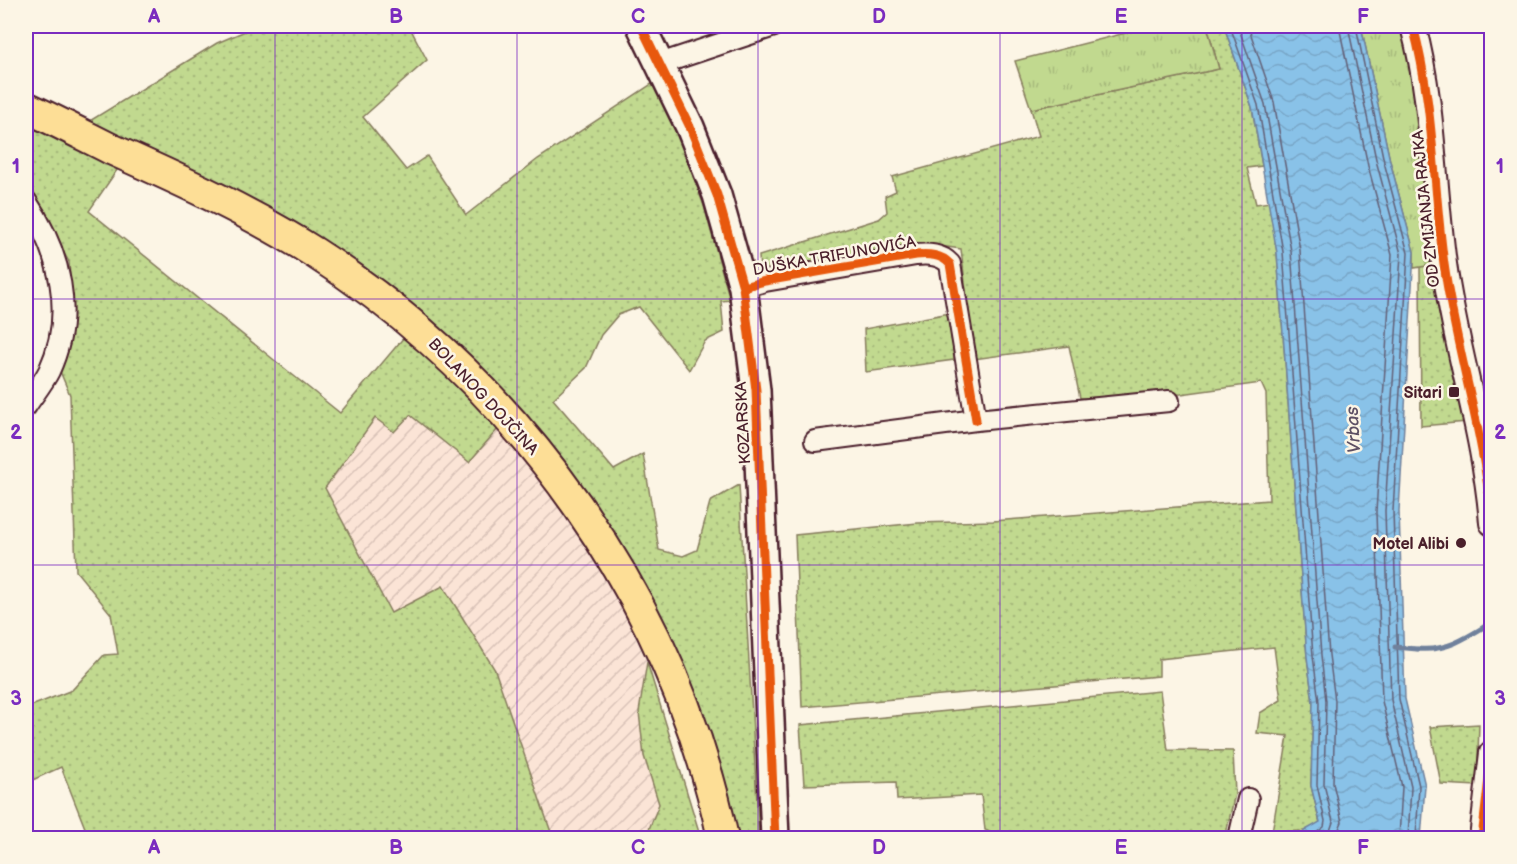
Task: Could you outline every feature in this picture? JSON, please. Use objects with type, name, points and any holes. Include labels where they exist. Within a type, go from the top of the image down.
[{"type":"main road","name":"KOZARSKA","points":[[641,26],[690,128],[717,195],[743,287],[756,390],[775,838]]},
{"type":"main road","name":"BOLANOG DOJČINA","points":[[26,107],[189,184],[288,237],[396,310],[459,366],[542,458],[606,546],[657,642],[690,723],[704,759],[723,838]]},
{"type":"street","points":[[660,64],[774,26]]},
{"type":"street","name":"OD ZMIJANJA RAJKA","points":[[1413,26],[1431,120],[1444,265],[1483,444],[1490,495],[1491,523]]},
{"type":"street","points":[[26,201],[42,225],[54,255],[62,295],[62,314],[55,353],[48,372],[26,406]]},
{"type":"street","name":"DUŠKA TRIFUNOVIĆA","points":[[743,287],[765,281],[916,255],[929,254],[946,260],[950,264],[976,420]]},
{"type":"street","points":[[815,441],[976,420],[1169,401]]},
{"type":"street","points":[[1482,838],[1491,753]]},
{"type":"street","points":[[1239,838],[1248,799]]},
{"type":"shaded area","points":[[410,415],[469,461],[498,429],[561,503],[601,565],[647,662],[639,712],[644,756],[659,804],[647,835],[627,838],[553,838],[495,670],[443,586],[391,613],[325,488],[375,417]]},
{"type":"green space","points":[[257,26],[409,26],[427,60],[363,117],[406,170],[427,156],[466,215],[538,159],[653,83],[684,150],[704,206],[730,300],[721,301],[724,332],[705,341],[689,370],[639,307],[618,315],[601,335],[586,368],[553,399],[614,470],[643,454],[659,550],[683,556],[697,550],[710,502],[739,485],[759,838],[736,838],[650,602],[634,567],[592,503],[474,368],[88,122],[217,43]]},
{"type":"green space","points":[[1153,26],[1207,26],[1219,69],[1031,109],[1015,61]]},
{"type":"green space","points":[[1207,26],[1224,26],[1252,107],[1262,166],[1247,168],[1256,204],[1270,202],[1277,253],[1307,657],[1313,702],[1311,786],[1320,823],[1304,831],[1272,832],[1288,736],[1257,733],[1260,713],[1281,700],[1274,647],[1159,659],[1159,676],[802,707],[795,535],[918,523],[993,521],[1269,500],[1266,394],[1261,383],[1181,394],[1080,398],[1069,346],[974,359],[961,249],[940,246],[770,272],[760,270],[759,256],[879,219],[887,212],[885,196],[896,191],[892,177],[1039,136],[1031,109],[1219,69]]},
{"type":"green space","points":[[1361,26],[1401,26],[1411,59],[1433,265],[1414,268],[1414,252],[1390,161]]},
{"type":"green space","points":[[26,123],[119,167],[89,211],[340,413],[405,336],[447,373],[498,429],[469,462],[410,415],[394,432],[375,418],[325,488],[391,613],[443,586],[495,670],[553,838],[89,838],[61,767],[26,783],[26,708],[72,690],[104,655],[118,654],[111,614],[76,571],[70,395],[59,369],[73,322],[69,262],[26,186]]},
{"type":"green space","points":[[1433,265],[1467,422],[1421,426],[1420,266]]},
{"type":"green space","points":[[950,313],[954,360],[866,372],[864,329]]},
{"type":"green space","points":[[647,662],[701,838],[627,838],[647,834],[659,804],[644,756],[639,712]]},
{"type":"green space","points":[[1160,691],[1168,750],[1233,751],[1235,794],[1225,838],[1002,838],[985,830],[981,795],[897,800],[896,782],[804,785],[800,725]]},
{"type":"green space","points":[[1479,724],[1477,786],[1441,784],[1430,727]]},
{"type":"water","name":"Vrbas","points":[[1224,26],[1361,26],[1390,161],[1414,252],[1399,511],[1405,699],[1425,786],[1421,838],[1303,838],[1304,831],[1320,822],[1311,786],[1313,702],[1307,657],[1277,253],[1252,107]]},
{"type":"waterway","points":[[1418,649],[1447,646],[1492,622]]},
{"type":"waterway","points":[[1395,647],[1417,649]]},
{"type":"cycle path","points":[[641,26],[690,127],[717,195],[743,287],[756,390],[775,838]]},
{"type":"cycle path","points":[[1413,26],[1429,114],[1440,234],[1449,297],[1477,425],[1492,523]]},
{"type":"cycle path","points":[[743,287],[765,281],[916,255],[943,258],[950,264],[976,420]]},
{"type":"cycle path","points":[[1482,838],[1492,753]]},
{"type":"place","name":"Sitari","points":[[1454,392]]},
{"type":"place","name":"Motel Alibi","points":[[1461,543]]}]
